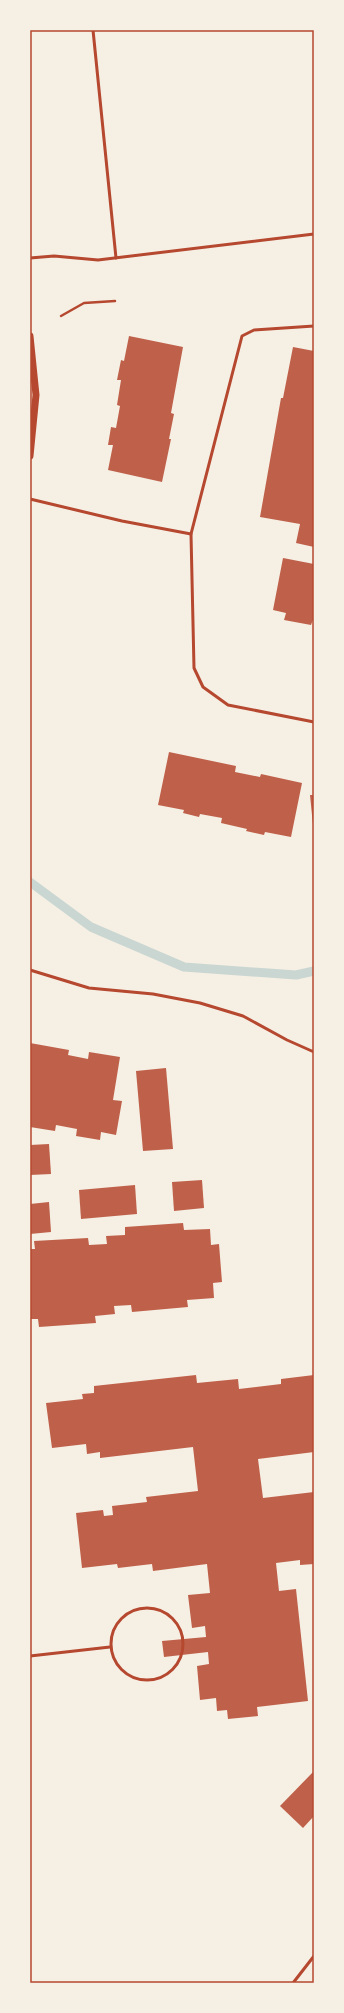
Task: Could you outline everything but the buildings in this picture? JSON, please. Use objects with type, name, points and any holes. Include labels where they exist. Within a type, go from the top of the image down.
[{"type":"street","points":[[30,336],[36,395],[30,456]]},
{"type":"lane","points":[[93,30],[116,258]]},
{"type":"lane","points":[[30,258],[54,256],[98,260],[314,234]]},
{"type":"lane","points":[[314,326],[254,330],[242,336],[191,534],[194,668],[203,687],[228,705],[314,722]]},
{"type":"lane","points":[[30,499],[122,521],[191,534]]},
{"type":"lane","points":[[30,970],[89,988],[152,994],[207,1005],[243,1016],[287,1040],[314,1052]]},
{"type":"lane","points":[[145,1608],[156,1609],[166,1614],[175,1622],[181,1631],[183,1643],[182,1655],[176,1666],[167,1675],[149,1681],[130,1677],[120,1670],[113,1659],[110,1647],[111,1636],[116,1625],[124,1616],[134,1610],[145,1608]]},
{"type":"lane","points":[[30,1656],[110,1647]]},
{"type":"lane","points":[[293,1983],[314,1956]]},
{"type":"path","points":[[61,316],[84,303],[115,300]]},
{"type":"waterway","points":[[30,882],[91,927],[184,967],[296,975],[314,971]]}]
